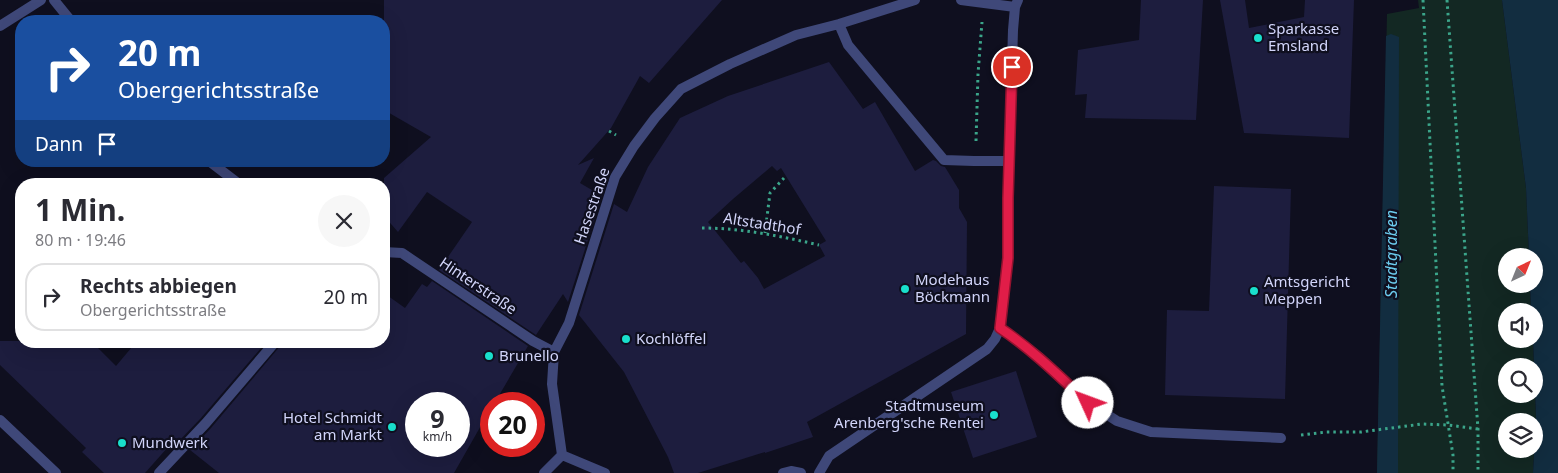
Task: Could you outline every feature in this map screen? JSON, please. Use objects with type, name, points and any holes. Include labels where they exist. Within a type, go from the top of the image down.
[{"type":"street","points":[[17,15],[41,0]]},
{"type":"street","points":[[54,0],[66,15]]},
{"type":"street","name":"Hasestraße","points":[[562,456],[552,384],[554,352],[568,323],[616,177],[634,146],[655,118],[681,89],[730,64],[796,36],[915,0]]},
{"type":"street","points":[[819,473],[829,456],[987,349],[995,339],[1000,328],[1008,258],[1013,30],[1017,3],[983,3],[960,0]]},
{"type":"street","points":[[0,26],[15,16]]},
{"type":"street","points":[[838,24],[848,45],[944,160],[1009,160]]},
{"type":"street","points":[[217,167],[231,178]]},
{"type":"street","name":"Hinterstraße","points":[[390,252],[402,253],[532,341],[554,352]]},
{"type":"street","points":[[1000,328],[1040,358],[1088,403],[1117,421],[1151,432],[1281,438]]},
{"type":"street","points":[[159,473],[206,423],[270,348]]},
{"type":"street","points":[[0,420],[56,473]]},
{"type":"street","points":[[544,473],[562,456],[605,473]]},
{"type":"street","points":[[783,473],[791,471],[801,473]]},
{"type":"path","points":[[1423,0],[1442,386],[1453,455],[1453,473]]},
{"type":"path","points":[[1447,0],[1478,429],[1478,473]]},
{"type":"path","points":[[974,161],[983,3]]},
{"type":"path","points":[[765,233],[770,193],[784,178]]},
{"type":"path","name":"Altstadthof","points":[[702,228],[765,233],[819,245]]},
{"type":"path","points":[[1281,438],[1326,432],[1362,432],[1422,424],[1478,429]]},
{"type":"green space","points":[[1418,0],[1502,0],[1526,188],[1529,248],[1498,248],[1498,293],[1530,293],[1531,303],[1498,303],[1498,348],[1533,348],[1534,358],[1498,358],[1498,403],[1535,403],[1536,413],[1498,413],[1498,458],[1534,458],[1533,473],[1377,473],[1387,14],[1419,8]]},
{"type":"water","points":[[1502,0],[1558,0],[1558,473],[1533,473],[1534,458],[1543,458],[1543,413],[1536,413],[1535,403],[1543,403],[1543,358],[1534,358],[1533,348],[1543,348],[1543,303],[1531,303],[1530,293],[1543,293],[1543,248],[1529,248],[1526,188]]},
{"type":"water","name":"Stadtgraben","points":[[1391,34],[1399,37],[1398,473],[1377,473],[1386,36]]},
{"type":"building","points":[[384,0],[722,0],[649,83],[640,76],[611,128],[578,165],[594,158],[580,183],[602,196],[568,302],[563,294],[536,335],[439,270],[472,222],[427,192],[398,232],[390,223],[390,178],[384,178],[431,137],[390,113],[390,15],[384,15]]},
{"type":"building","points":[[1141,0],[1203,0],[1196,120],[1085,118],[1087,94],[1075,95],[1078,50],[1139,40]]},
{"type":"building","points":[[1220,0],[1245,0],[1249,28],[1304,17],[1305,0],[1354,0],[1349,138],[1244,133]]},
{"type":"building","points":[[829,62],[863,109],[875,102],[915,171],[933,160],[945,167],[959,190],[959,208],[967,222],[966,334],[807,422],[813,437],[698,473],[674,473],[668,457],[624,372],[579,315],[614,204],[627,212],[648,167],[680,118],[728,96]],"holes":[[[772,166],[777,171],[781,168],[826,241],[819,245],[825,256],[764,289],[758,278],[744,261],[741,263],[708,222]]]},
{"type":"building","name":"Amtsgericht Meppen","points":[[1214,186],[1291,189],[1285,399],[1165,395],[1167,310],[1209,311]]},
{"type":"building","points":[[432,281],[528,346],[501,392],[480,392],[480,427],[470,445],[470,392],[405,392],[405,457],[463,457],[454,473],[219,473],[190,450],[278,348],[390,348],[390,297],[405,308],[422,284],[427,287]]},
{"type":"building","points":[[0,341],[15,341],[15,348],[98,348],[116,366],[131,348],[261,348],[201,418],[179,441],[176,438],[145,473],[104,473],[82,452],[86,448],[0,365]]},
{"type":"building","name":"Stadtmuseum Arenberg'sche Rentei","points":[[1016,371],[1037,437],[973,458],[951,392]]},
{"type":"place","name":"Sparkasse Emsland","points":[[1258,38]]},
{"type":"place","name":"Modehaus Böckmann","points":[[905,289]]},
{"type":"place","name":"Amtsgericht Meppen","points":[[1254,291]]},
{"type":"place","name":"Kochlöffel","points":[[626,339]]},
{"type":"place","name":"Brunello","points":[[489,356]]},
{"type":"place","name":"Stadtmuseum Arenberg'sche Rentei","points":[[994,415]]},
{"type":"place","name":"Hotel Schmidt am Markt","points":[[392,427]]},
{"type":"place","name":"Mundwerk","points":[[122,443]]},
{"type":"route","points":[[1012,67],[1008,258],[1006,292],[1000,328],[1040,358],[1088,403]]}]
